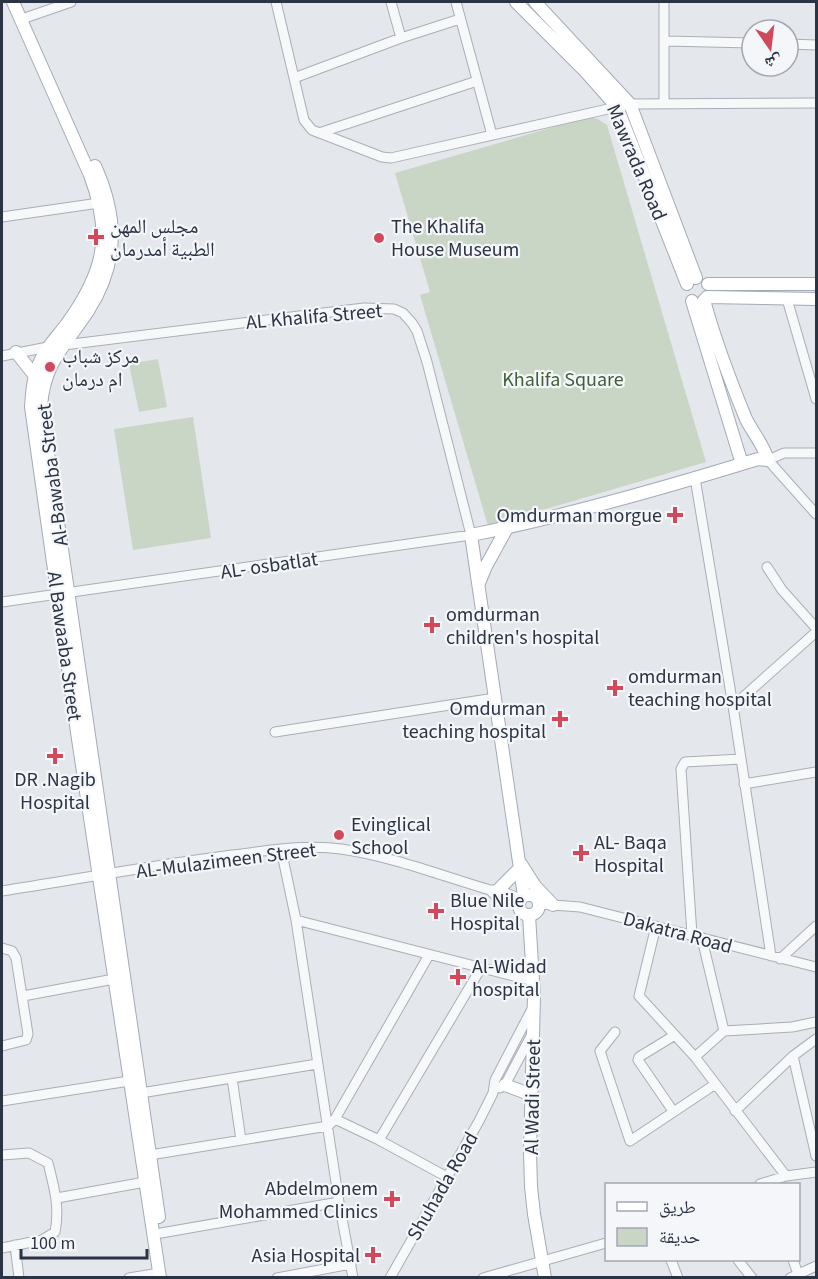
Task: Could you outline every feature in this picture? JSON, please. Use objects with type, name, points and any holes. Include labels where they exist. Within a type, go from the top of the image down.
[{"type":"main road","name":"Al-Bawaba Street","points":[[13,2],[25,18],[104,188],[112,225],[112,251],[105,278],[88,311],[62,345],[46,377],[41,405],[63,593]]},
{"type":"main road","name":"Al-Bawaba Street","points":[[22,2],[25,18],[90,175],[99,203],[103,235],[96,273],[79,306],[48,347]]},
{"type":"main road","name":"Mawrada Road","points":[[516,2],[586,72],[617,107],[699,291]]},
{"type":"main road","name":"Mawrada Road","points":[[535,2],[630,104],[699,291]]},
{"type":"main road","points":[[526,12],[535,2]]},
{"type":"main road","points":[[772,299],[773,284]]},
{"type":"main road","points":[[699,291],[773,284],[816,284]]},
{"type":"main road","points":[[699,291],[772,299],[816,299]]},
{"type":"main road","points":[[521,900],[534,896],[538,904],[534,913],[529,915],[520,910],[518,863],[508,779],[471,535],[507,528],[758,459],[768,460],[729,378],[699,291]]},
{"type":"main road","points":[[699,291],[742,464]]},
{"type":"main road","name":"Al Bawaaba Street","points":[[48,347],[35,376],[33,424],[63,593],[105,875]]},
{"type":"main road","points":[[16,352],[35,376]]},
{"type":"main road","points":[[478,586],[507,528]]},
{"type":"main road","points":[[494,890],[518,863]]},
{"type":"main road","points":[[518,863],[553,905]]},
{"type":"main road","points":[[105,875],[114,979],[162,1276]]},
{"type":"main road","points":[[105,875],[150,1155],[161,1233],[162,1276]]},
{"type":"main road","name":"Al Wadi Street","points":[[529,915],[533,981],[531,1187],[545,1278]]},
{"type":"main road","points":[[505,1085],[532,1095]]},
{"type":"street","points":[[25,18],[71,2]]},
{"type":"street","points":[[276,2],[304,120],[312,130],[382,157],[391,158],[630,104],[816,103]]},
{"type":"street","points":[[391,2],[401,38]]},
{"type":"street","points":[[456,2],[492,135]]},
{"type":"street","points":[[664,2],[664,104]]},
{"type":"street","points":[[294,78],[401,38],[460,19]]},
{"type":"street","points":[[665,41],[740,43]]},
{"type":"street","points":[[800,44],[816,45]]},
{"type":"street","points":[[319,133],[477,81]]},
{"type":"street","points":[[2,217],[99,203]]},
{"type":"street","points":[[787,299],[814,381],[816,399]]},
{"type":"street","name":"AL Khalifa Street","points":[[2,356],[62,345],[364,308],[394,309],[403,313],[417,331],[471,535]]},
{"type":"street","points":[[816,453],[784,453],[768,460],[816,514]]},
{"type":"street","points":[[695,478],[744,784],[776,957],[816,926]]},
{"type":"street","name":"AL- osbatlat","points":[[2,602],[471,535]]},
{"type":"street","points":[[733,706],[816,630],[782,590],[767,567]]},
{"type":"street","points":[[275,732],[495,698]]},
{"type":"street","points":[[692,935],[681,769],[683,764],[689,761],[741,759]]},
{"type":"street","points":[[744,784],[816,772]]},
{"type":"street","points":[[281,849],[296,920],[317,1064],[353,1278]]},
{"type":"street","name":"AL-Mulazimeen Street","points":[[2,891],[201,859],[281,849],[342,849],[410,866],[521,900]]},
{"type":"street","name":"Dakatra Road","points":[[538,904],[580,906],[816,967]]},
{"type":"street","points":[[296,920],[533,981]]},
{"type":"street","points":[[656,927],[639,996],[695,1057],[714,1085],[786,1176]]},
{"type":"street","points":[[702,939],[724,1031]]},
{"type":"street","points":[[2,948],[12,951],[16,958],[28,1034],[26,1040],[2,1046]]},
{"type":"street","points":[[150,1155],[328,1126],[335,1119],[429,955]]},
{"type":"street","points":[[379,1140],[481,968]]},
{"type":"street","points":[[23,996],[114,979]]},
{"type":"street","name":"Shuhada Road","points":[[390,1278],[493,1093],[495,1080],[533,1006]]},
{"type":"street","points":[[695,1057],[724,1031],[792,1027],[816,1022]]},
{"type":"street","name":"Shuhada Road","points":[[493,1093],[505,1085],[533,1031]]},
{"type":"street","points":[[615,1032],[600,1051],[630,1141],[714,1085]]},
{"type":"street","points":[[673,1111],[638,1060],[639,1057],[675,1035]]},
{"type":"street","points":[[735,1111],[793,1056],[816,1039]]},
{"type":"street","points":[[793,1056],[816,1156]]},
{"type":"street","points":[[141,1093],[317,1064]]},
{"type":"street","points":[[232,1078],[241,1140]]},
{"type":"street","points":[[2,1101],[129,1081]]},
{"type":"street","points":[[335,1119],[447,1177]]},
{"type":"street","points":[[2,1155],[29,1153],[48,1163],[57,1198],[58,1219],[55,1232],[42,1240],[2,1248]]},
{"type":"street","points":[[768,1183],[786,1176],[816,1172]]},
{"type":"street","points":[[57,1198],[145,1182]]},
{"type":"street","points":[[161,1233],[339,1202]]},
{"type":"street","points":[[483,1278],[605,1243]]},
{"type":"street","points":[[15,1245],[19,1278]]},
{"type":"street","points":[[671,1261],[678,1278]]},
{"type":"street","points":[[739,1261],[752,1278]]},
{"type":"street","points":[[793,1261],[794,1276],[816,1266]]},
{"type":"street","points":[[278,1278],[351,1264]]},
{"type":"street","points":[[129,1278],[162,1276]]},
{"type":"green space","name":"Khalifa Square","points":[[588,117],[598,119],[607,125],[706,462],[488,526],[420,295],[430,292],[395,173]]},
{"type":"green space","points":[[158,359],[167,407],[139,412],[129,364]]},
{"type":"green space","points":[[193,417],[211,538],[133,550],[114,429]]},
{"type":"place","name":"مجلس المهن الطبية أمدرمان","points":[[96,237]]},
{"type":"place","name":"The Khalifa House Museum","points":[[379,238]]},
{"type":"place","name":"مركز شباب ام درمان","points":[[50,367]]},
{"type":"place","name":"Omdurman morgue","points":[[675,515]]},
{"type":"place","name":"omdurman children's hospital","points":[[432,625]]},
{"type":"place","name":"omdurman teaching hospital","points":[[615,688]]},
{"type":"place","name":"Omdurman teaching hospital","points":[[560,719]]},
{"type":"place","name":"DR .Nagib Hospital","points":[[55,756]]},
{"type":"place","name":"Evinglical School","points":[[339,835]]},
{"type":"place","name":"AL- Baqa Hospital","points":[[581,853]]},
{"type":"place","name":"Blue Nile Hospital","points":[[436,911]]},
{"type":"place","name":"Al-Widad hospital","points":[[458,977]]},
{"type":"place","name":"Abdelmonem Mohammed Clinics","points":[[392,1199]]},
{"type":"place","name":"Asia Hospital","points":[[373,1255]]}]
